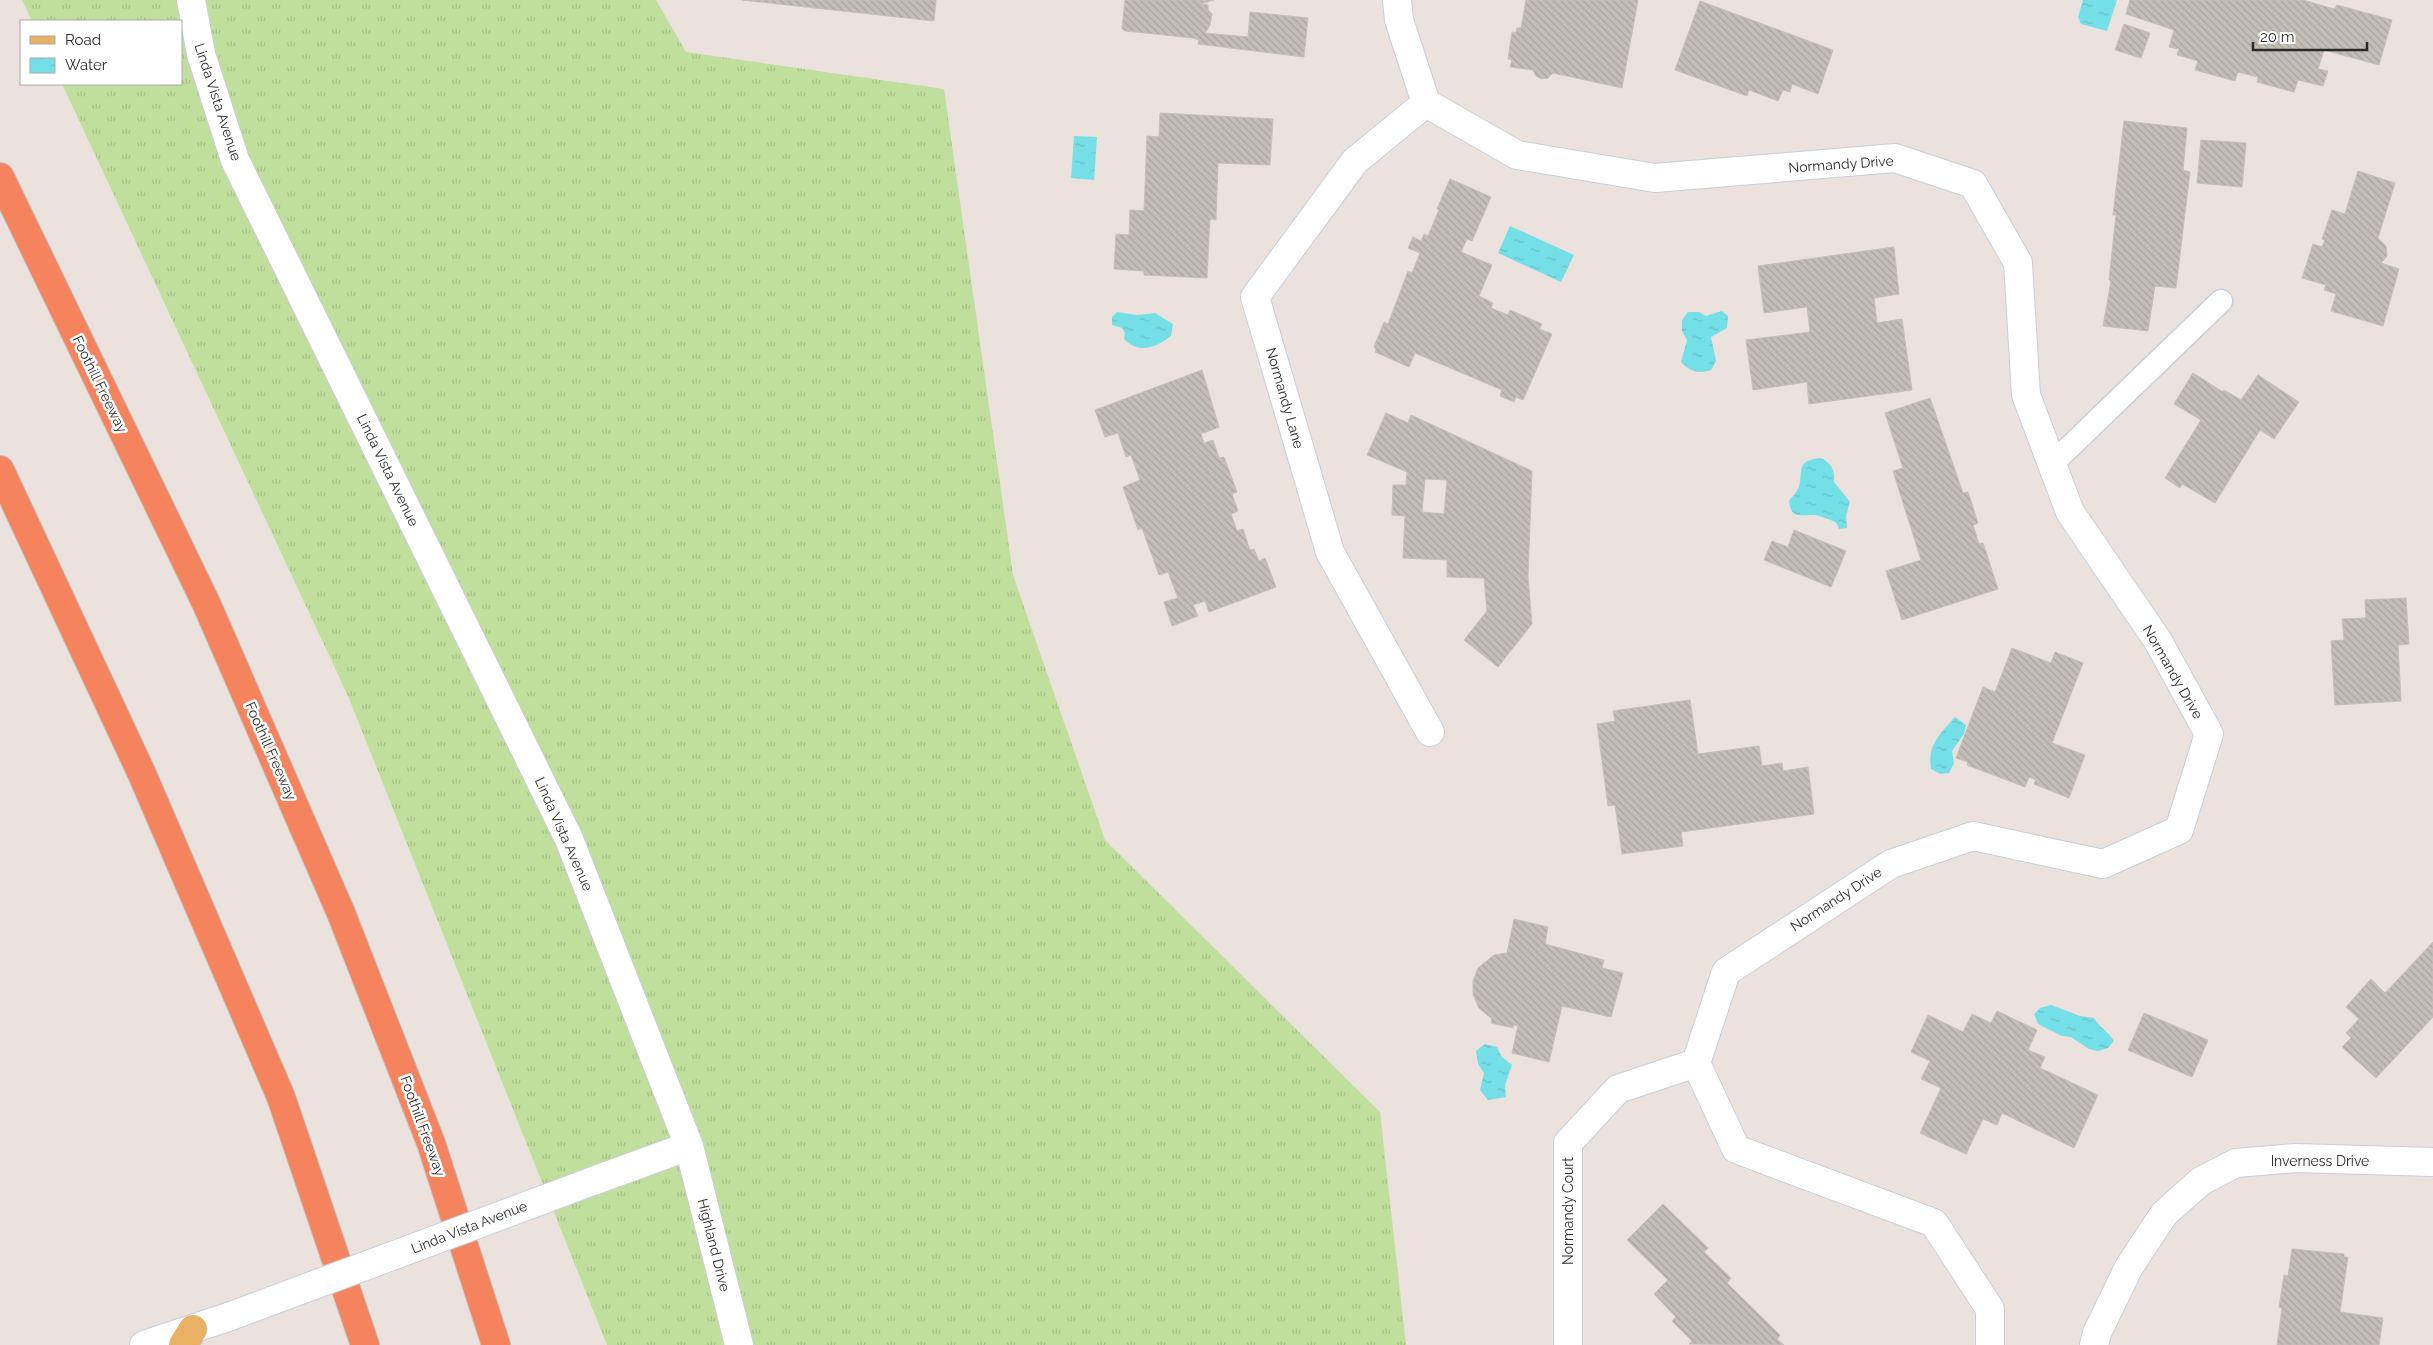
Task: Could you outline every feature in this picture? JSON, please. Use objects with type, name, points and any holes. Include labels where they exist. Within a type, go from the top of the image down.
[{"type":"highway","name":"Foothill Freeway","points":[[4,185],[207,605],[341,913],[431,1143],[496,1345]]},
{"type":"highway","points":[[0,470],[142,774],[281,1097],[366,1345]]},
{"type":"street","name":"Linda Vista Avenue","points":[[144,1345],[188,1337],[231,1316],[689,1146],[569,839],[235,160],[201,54],[191,0]]},
{"type":"street","points":[[1397,0],[1400,20],[1426,103]]},
{"type":"street","name":"Normandy Drive","points":[[1426,103],[1517,155],[1655,178],[1894,158],[1973,184],[2018,263],[2026,395],[2070,512],[2158,641],[2209,734],[2179,830],[2103,864],[1973,836],[1891,864],[1726,972],[1696,1063]]},
{"type":"street","name":"Normandy Lane","points":[[1426,103],[1355,161],[1255,297],[1330,552],[1430,732]]},
{"type":"street","points":[[1696,1063],[1736,1149],[1934,1223],[1990,1309],[1990,1345]]},
{"type":"street","name":"Normandy Court","points":[[1568,1345],[1568,1143],[1618,1089],[1696,1063]]},
{"type":"street","name":"Highland Drive","points":[[689,1146],[739,1345]]},
{"type":"street","name":"Inverness Drive","points":[[2094,1345],[2097,1333],[2129,1268],[2164,1214],[2201,1181],[2236,1163],[2296,1158],[2433,1162]]},
{"type":"lane","points":[[2052,464],[2221,301]]},
{"type":"green space","points":[[22,0],[656,0],[686,52],[944,89],[1013,575],[1105,840],[1380,1112],[1406,1345],[607,1345],[348,696],[62,85],[182,85],[182,20],[32,20]]},
{"type":"water","points":[[2083,0],[2117,0],[2107,31],[2081,24],[2078,17]]},
{"type":"water","points":[[1074,136],[1097,137],[1094,180],[1071,178]]},
{"type":"water","points":[[1510,226],[1574,255],[1561,282],[1498,253]]},
{"type":"water","points":[[1722,311],[1728,316],[1727,328],[1711,337],[1716,361],[1711,370],[1698,372],[1691,370],[1681,362],[1687,340],[1682,331],[1682,320],[1688,312],[1699,312],[1706,316]]},
{"type":"water","points":[[1117,312],[1137,315],[1155,313],[1173,324],[1171,336],[1148,348],[1136,347],[1124,339],[1125,333],[1122,328],[1112,325],[1112,317]]},
{"type":"water","points":[[1821,458],[1832,468],[1834,482],[1850,502],[1846,516],[1847,528],[1839,529],[1835,522],[1816,515],[1794,514],[1790,507],[1789,500],[1796,493],[1805,463]]},
{"type":"water","points":[[1955,717],[1966,725],[1964,734],[1952,751],[1954,763],[1949,773],[1940,774],[1931,769],[1931,753],[1936,740]]},
{"type":"water","points":[[2051,1005],[2080,1016],[2094,1018],[2114,1041],[2108,1048],[2098,1051],[2089,1049],[2071,1037],[2062,1036],[2038,1024],[2034,1014],[2040,1008]]},
{"type":"water","points":[[1485,1044],[1497,1047],[1502,1057],[1512,1065],[1505,1085],[1506,1097],[1488,1100],[1480,1090],[1484,1073],[1478,1064],[1476,1051]]},
{"type":"building","points":[[742,0],[936,0],[934,21]]},
{"type":"building","points":[[1125,0],[1214,0],[1201,4],[1208,5],[1208,10],[1212,14],[1210,25],[1205,33],[1248,37],[1250,12],[1308,18],[1304,57],[1198,44],[1199,40],[1193,38],[1126,31],[1122,29]]},
{"type":"building","points":[[1526,0],[1638,0],[1622,88],[1553,73],[1548,78],[1542,79],[1536,76],[1533,70],[1510,67],[1512,60],[1508,59],[1512,32],[1516,33],[1517,28],[1521,28]]},
{"type":"building","points":[[2130,0],[2303,0],[2334,9],[2337,5],[2392,20],[2379,65],[2324,50],[2318,69],[2328,71],[2323,86],[2298,80],[2294,92],[2257,82],[2258,77],[2238,72],[2235,81],[2195,70],[2198,61],[2177,55],[2179,49],[2169,47],[2174,30],[2126,14]]},
{"type":"building","points":[[1700,1],[1833,50],[1818,94],[1792,84],[1790,92],[1783,90],[1778,101],[1749,90],[1747,96],[1675,70]]},
{"type":"building","points":[[2124,24],[2150,33],[2141,58],[2115,50]]},
{"type":"building","points":[[1160,113],[1273,119],[1270,165],[1218,163],[1216,220],[1210,219],[1207,278],[1144,275],[1144,271],[1114,269],[1116,234],[1129,235],[1130,210],[1144,211],[1147,136],[1159,137]]},
{"type":"building","points":[[2124,121],[2187,128],[2183,170],[2190,172],[2176,288],[2155,286],[2148,331],[2103,326],[2111,281],[2109,280],[2116,215],[2113,215]]},
{"type":"building","points":[[2201,140],[2246,143],[2242,187],[2197,183]]},
{"type":"building","points":[[2358,171],[2395,183],[2378,238],[2386,246],[2387,256],[2381,263],[2399,269],[2383,326],[2331,311],[2336,294],[2324,290],[2326,285],[2302,278],[2313,244],[2322,247],[2325,240],[2322,239],[2332,210],[2345,214]]},
{"type":"building","points":[[1450,179],[1491,197],[1472,241],[1467,239],[1461,252],[1492,265],[1479,296],[1493,303],[1491,308],[1508,315],[1510,310],[1542,324],[1539,329],[1552,334],[1523,400],[1516,397],[1514,402],[1500,396],[1502,390],[1415,353],[1409,367],[1375,352],[1376,349],[1374,347],[1384,322],[1388,324],[1408,271],[1412,273],[1420,253],[1408,248],[1413,237],[1421,241],[1424,234],[1428,236]]},
{"type":"building","points":[[1894,247],[1899,294],[1874,298],[1877,323],[1902,319],[1912,390],[1809,404],[1807,382],[1753,390],[1746,340],[1810,332],[1807,307],[1764,313],[1758,266]]},
{"type":"building","points":[[1202,370],[1219,427],[1201,434],[1204,443],[1213,440],[1219,458],[1224,457],[1237,492],[1232,494],[1238,511],[1231,514],[1237,531],[1243,529],[1250,550],[1254,549],[1259,561],[1265,558],[1276,587],[1209,612],[1205,601],[1193,605],[1198,616],[1172,626],[1164,602],[1178,598],[1168,572],[1159,575],[1142,528],[1138,530],[1123,487],[1140,480],[1131,455],[1126,457],[1118,433],[1105,437],[1095,410]]},
{"type":"building","points":[[2193,373],[2223,392],[2224,390],[2241,400],[2258,375],[2299,402],[2274,439],[2260,430],[2215,503],[2182,484],[2180,488],[2165,478],[2201,420],[2174,404]]},
{"type":"building","points":[[1930,398],[1963,493],[1968,492],[1978,523],[1973,525],[1979,544],[1983,543],[1998,589],[1902,620],[1886,571],[1921,560],[1893,471],[1903,468],[1885,413]]},
{"type":"building","points":[[1386,413],[1408,423],[1411,415],[1532,471],[1528,577],[1532,624],[1498,667],[1464,640],[1487,611],[1484,578],[1447,577],[1447,560],[1403,558],[1405,516],[1392,515],[1393,485],[1406,485],[1407,472],[1367,455]],"holes":[[[1425,479],[1447,480],[1444,514],[1422,512]]]},
{"type":"building","points":[[1794,530],[1846,551],[1831,587],[1764,560],[1772,541],[1788,547]]},
{"type":"building","points":[[2406,598],[2409,644],[2398,645],[2401,701],[2335,705],[2331,641],[2344,640],[2342,619],[2366,618],[2365,600]]},
{"type":"building","points":[[2012,648],[2051,663],[2055,652],[2083,663],[2052,743],[2085,755],[2069,798],[2034,784],[2036,780],[2029,777],[2025,787],[1967,765],[1968,762],[1956,758],[1983,687],[1995,692]]},
{"type":"building","points":[[1690,700],[1698,754],[1759,746],[1762,766],[1782,763],[1783,771],[1808,767],[1814,814],[1681,832],[1683,846],[1622,854],[1615,805],[1608,806],[1597,724],[1615,721],[1613,711]]},
{"type":"building","points":[[1514,919],[1548,927],[1545,944],[1604,960],[1602,968],[1623,973],[1611,1017],[1562,1006],[1549,1062],[1512,1053],[1518,1026],[1513,1025],[1513,1028],[1491,1023],[1492,1019],[1479,1008],[1473,994],[1473,981],[1478,968],[1494,955],[1507,953]]},
{"type":"building","points":[[2433,942],[2433,1017],[2376,1078],[2342,1047],[2351,1038],[2346,1033],[2359,1019],[2346,1007],[2371,979],[2385,993]]},
{"type":"building","points":[[1997,1011],[2037,1030],[2028,1050],[2045,1057],[2040,1068],[2098,1095],[2074,1148],[2002,1113],[1997,1125],[1983,1119],[1966,1154],[1920,1133],[1941,1088],[1921,1079],[1930,1061],[1911,1052],[1928,1015],[1963,1032],[1972,1014],[1991,1023]]},
{"type":"building","points":[[2144,1013],[2208,1040],[2192,1077],[2128,1050]]},
{"type":"building","points":[[1663,1204],[1708,1248],[1704,1252],[1731,1278],[1727,1283],[1780,1335],[1777,1339],[1784,1345],[1689,1344],[1692,1341],[1672,1321],[1676,1317],[1654,1294],[1668,1280],[1627,1240]]},
{"type":"building","points":[[2292,1249],[2344,1254],[2344,1257],[2348,1257],[2340,1312],[2383,1318],[2379,1345],[2277,1345],[2282,1308],[2279,1307],[2284,1275],[2288,1276]]}]
